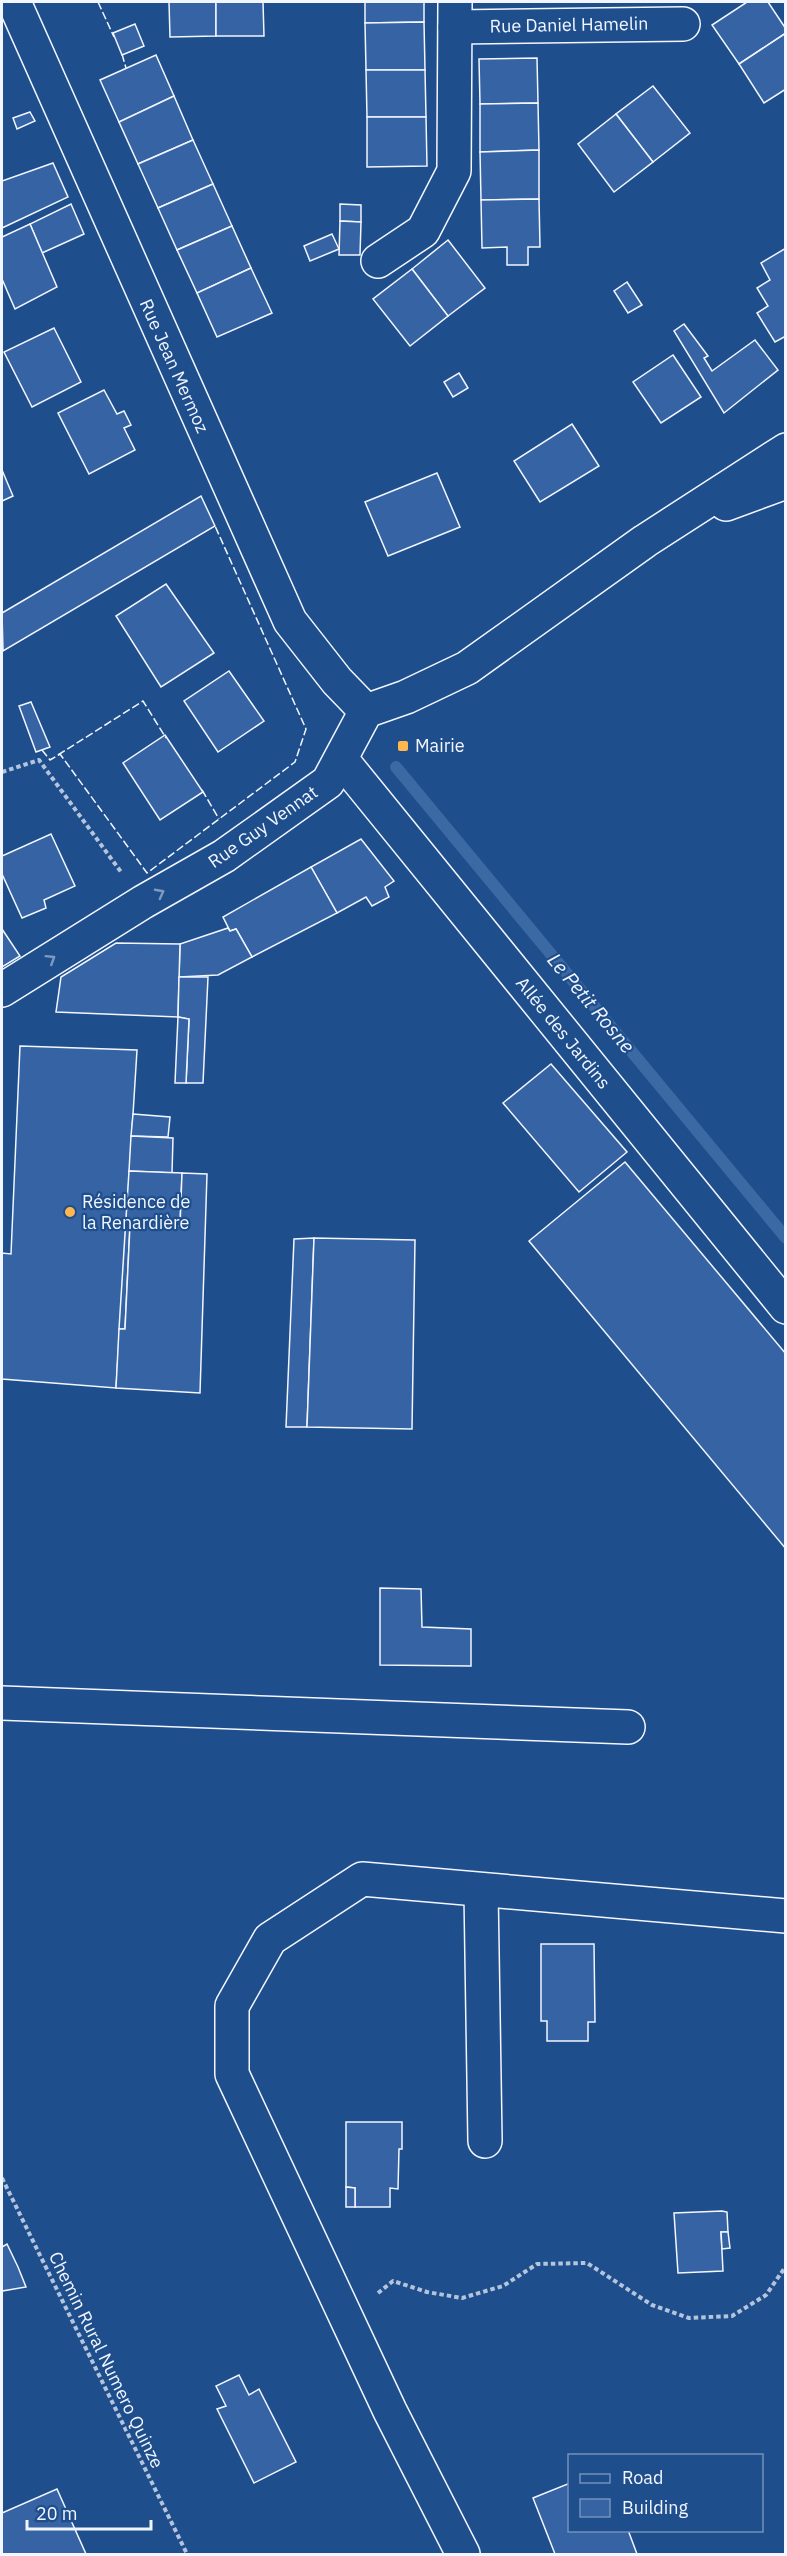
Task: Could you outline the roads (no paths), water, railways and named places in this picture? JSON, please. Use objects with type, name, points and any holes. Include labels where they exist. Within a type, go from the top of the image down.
[{"type":"street","name":"Rue Jean Mermoz","points":[[15,2],[140,288],[290,621],[337,681],[366,711]]},
{"type":"street","points":[[378,261],[423,231],[454,171],[455,14]]},
{"type":"street","name":"Rue Daniel Hamelin","points":[[455,14],[683,24]]},
{"type":"street","points":[[366,711],[406,697],[467,668],[645,541],[786,450]]},
{"type":"street","points":[[645,541],[724,504],[786,482]]},
{"type":"street","name":"Rue Guy Vennat","points":[[2,990],[143,902],[224,856],[328,782],[366,711]]},
{"type":"street","name":"Allée des Jardins","points":[[341,759],[786,1307]]},
{"type":"street","points":[[2,1703],[628,1728]]},
{"type":"street","points":[[463,2554],[390,2411],[232,2074],[232,2006],[270,1939],[362,1879],[786,1916]]},
{"type":"street","points":[[481,1890],[485,2141]]},
{"type":"waterway","name":"Le Petit Rosne","points":[[396,767],[786,1238]]},
{"type":"place","name":"Mairie","points":[[403,746]]},
{"type":"place","name":"Résidence de la Renardière","points":[[70,1212]]}]
